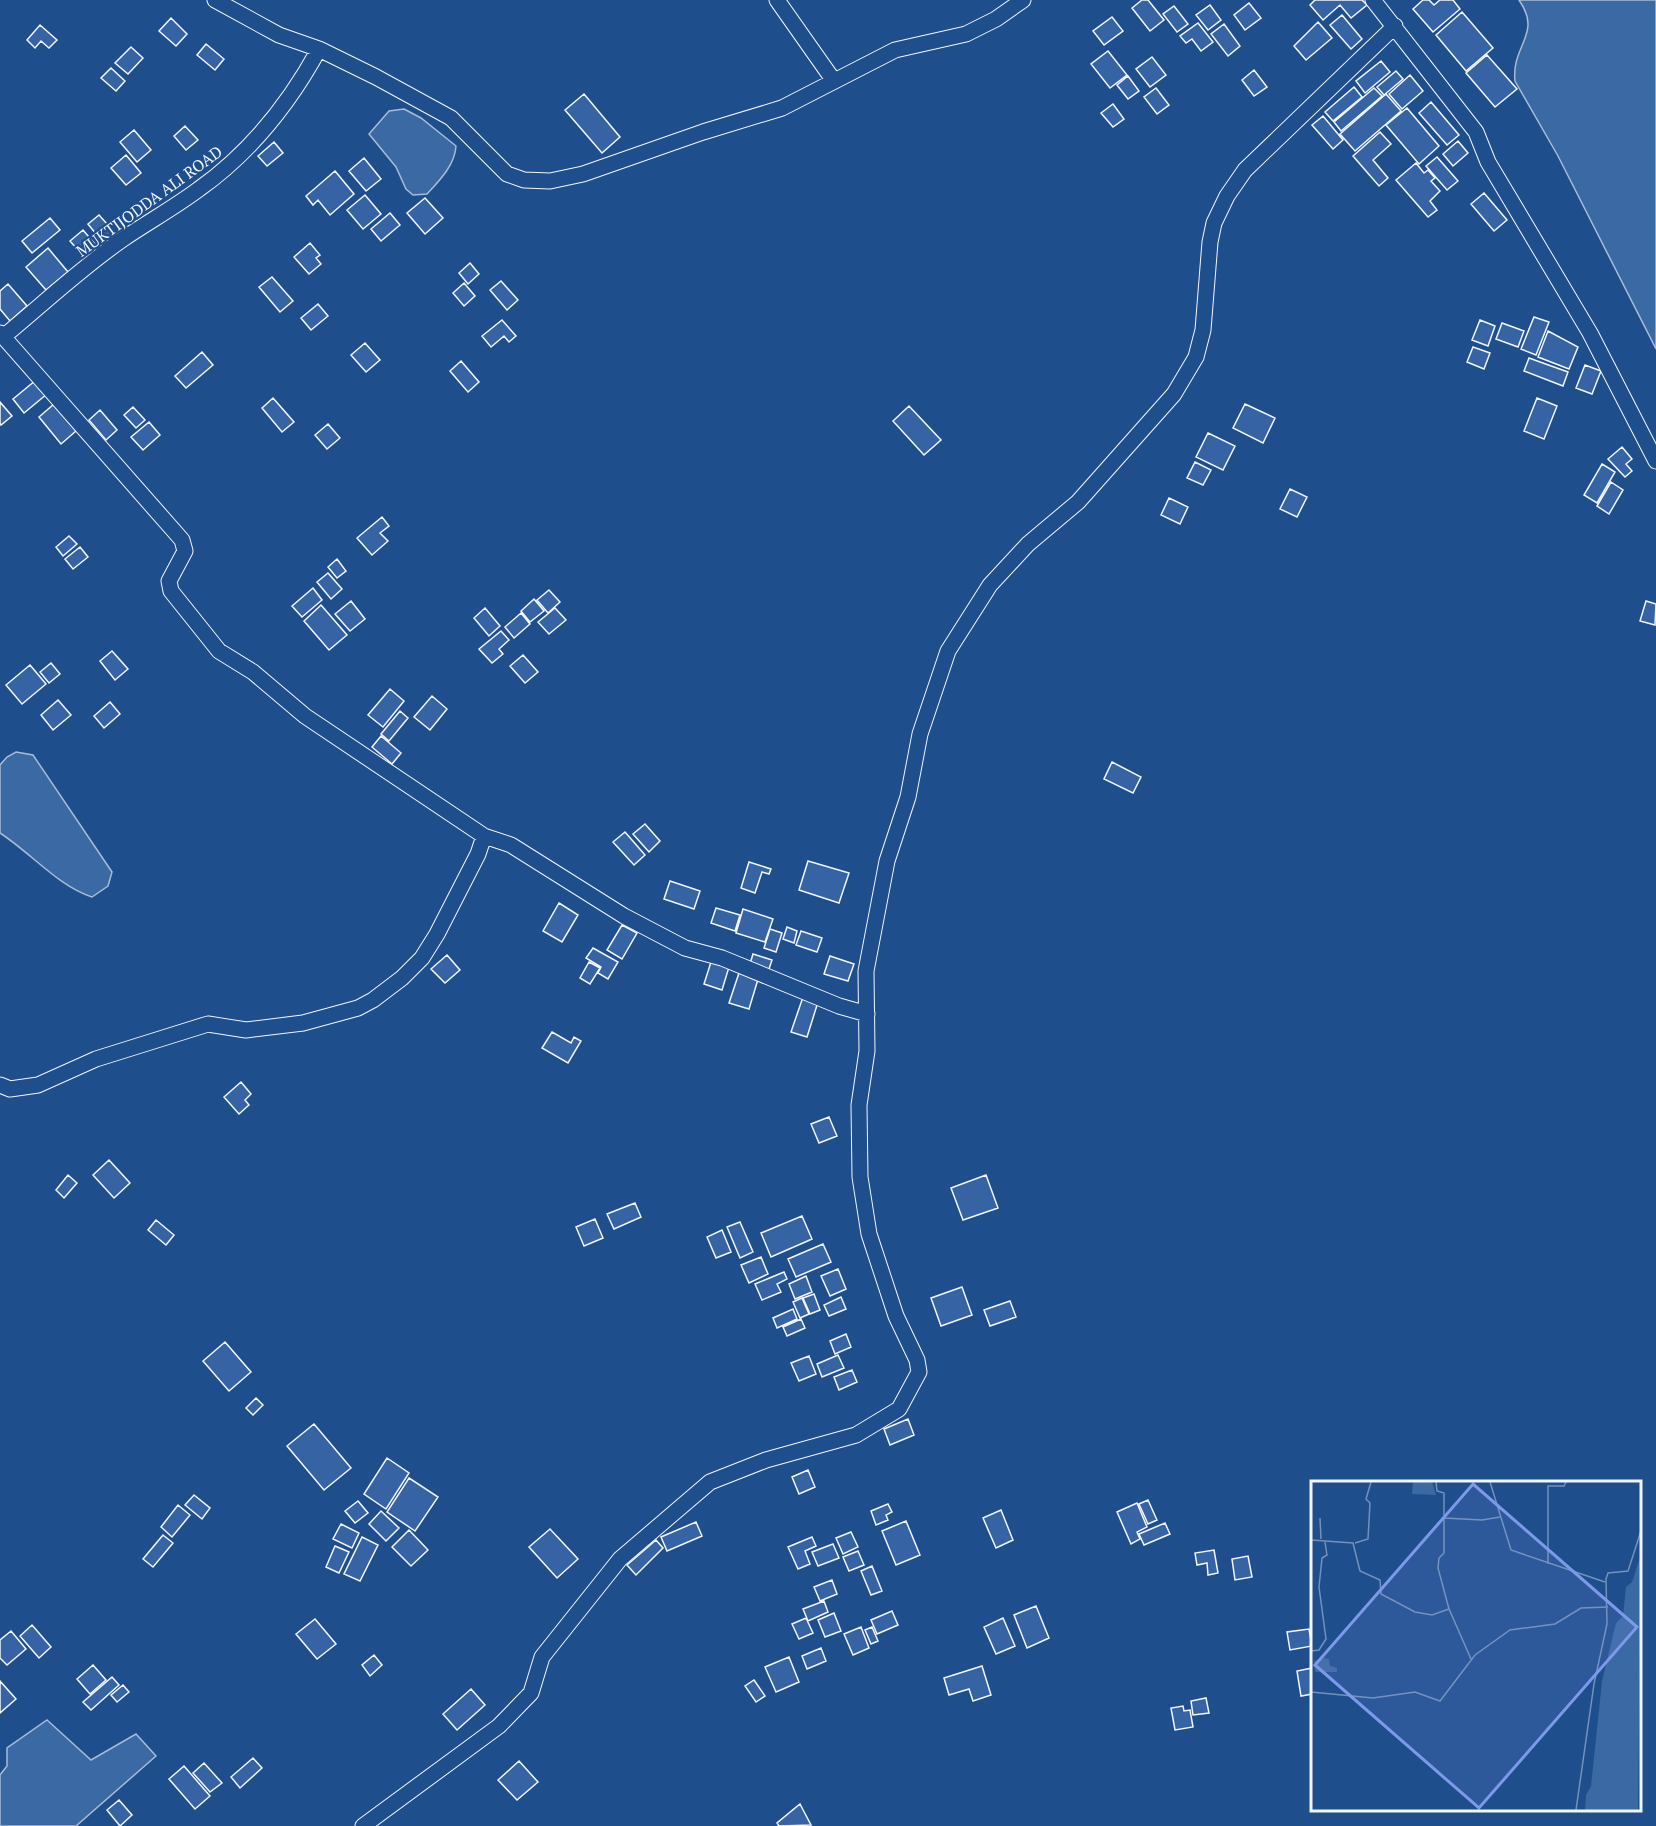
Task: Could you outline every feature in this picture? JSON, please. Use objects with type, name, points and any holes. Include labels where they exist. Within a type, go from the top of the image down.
[{"type":"street","points":[[215,0],[279,35],[319,49],[451,118],[507,174],[524,180],[550,181],[584,174],[681,139],[782,108],[895,51],[966,34],[996,19],[1023,0]]},
{"type":"street","points":[[777,0],[834,81]]},
{"type":"street","points":[[1373,0],[1476,132],[1488,162],[1590,333],[1656,461]]},
{"type":"street","points":[[363,1826],[499,1726],[531,1693],[542,1657],[620,1559],[710,1482],[766,1460],[856,1435],[899,1409],[915,1383],[919,1372],[917,1360],[896,1316],[869,1234],[860,1177],[859,1104],[867,1051],[866,971],[887,861],[908,797],[920,735],[948,651],[990,585],[1028,544],[1078,502],[1174,394],[1196,357],[1203,330],[1210,242],[1214,223],[1227,195],[1245,170],[1395,26]]},
{"type":"street","name":"MUKTIJODDA ALI ROAD","points":[[2,335],[121,240],[199,189],[234,162],[263,133],[303,78],[319,49]]},
{"type":"street","points":[[2,335],[182,540],[185,551],[169,581],[171,591],[219,651],[253,672],[305,716],[484,836],[511,845],[624,916],[685,948],[722,958],[838,1006],[867,1014]]},
{"type":"street","points":[[0,1084],[10,1089],[38,1085],[96,1059],[208,1024],[246,1030],[303,1023],[358,1008],[373,1000],[402,978],[422,958],[437,934],[478,854],[484,836]]},
{"type":"water","points":[[1519,0],[1656,0],[1656,349],[1558,156],[1515,81],[1517,58],[1528,22],[1526,12]]},
{"type":"water","points":[[404,109],[421,118],[456,146],[450,166],[427,194],[413,195],[406,189],[396,167],[369,134],[389,111]]},
{"type":"water","points":[[16,752],[33,755],[112,872],[108,886],[92,897],[56,877],[0,833],[0,765]]},
{"type":"water","points":[[47,1720],[91,1760],[136,1734],[156,1756],[76,1826],[0,1826],[0,1775],[7,1766],[7,1748]]},
{"type":"building","points":[[1142,0],[1148,0],[1164,20],[1150,31],[1132,8]]},
{"type":"building","points":[[1315,0],[1362,0],[1367,5],[1351,18],[1340,5],[1323,20],[1310,5]]},
{"type":"building","points":[[1423,0],[1429,0],[1434,5],[1440,0],[1453,0],[1460,9],[1433,32],[1413,9]]},
{"type":"building","points":[[1249,3],[1261,18],[1245,30],[1234,15]]},
{"type":"building","points":[[1210,5],[1221,20],[1208,30],[1196,15]]},
{"type":"building","points":[[1174,6],[1188,24],[1177,32],[1163,14]]},
{"type":"building","points":[[1462,12],[1493,48],[1466,71],[1436,35]]},
{"type":"building","points":[[1342,15],[1362,39],[1351,49],[1330,25]]},
{"type":"building","points":[[1112,17],[1123,31],[1104,45],[1093,31]]},
{"type":"building","points":[[171,18],[187,34],[176,46],[159,31]]},
{"type":"building","points":[[1318,22],[1332,38],[1306,60],[1294,46]]},
{"type":"building","points":[[1198,23],[1213,42],[1201,51],[1192,39],[1186,43],[1180,36]]},
{"type":"building","points":[[1224,24],[1240,46],[1228,56],[1211,34]]},
{"type":"building","points":[[40,25],[57,40],[49,48],[41,41],[35,48],[27,40]]},
{"type":"building","points":[[206,44],[224,59],[215,70],[197,55]]},
{"type":"building","points":[[131,47],[143,58],[128,74],[115,63]]},
{"type":"building","points":[[1108,51],[1127,75],[1110,88],[1091,64]]},
{"type":"building","points":[[1487,55],[1517,89],[1495,107],[1466,73]]},
{"type":"building","points":[[1152,57],[1166,75],[1150,87],[1136,69]]},
{"type":"building","points":[[1381,61],[1390,72],[1365,93],[1356,81]]},
{"type":"building","points":[[111,68],[125,81],[116,91],[101,78]]},
{"type":"building","points":[[1254,70],[1267,87],[1254,96],[1242,80]]},
{"type":"building","points":[[1396,71],[1403,79],[1384,95],[1377,87]]},
{"type":"building","points":[[1410,75],[1423,91],[1402,109],[1389,94]]},
{"type":"building","points":[[1128,76],[1139,91],[1128,99],[1117,85]]},
{"type":"building","points":[[1354,87],[1362,97],[1333,121],[1325,112]]},
{"type":"building","points":[[1156,88],[1169,105],[1157,114],[1144,97]]},
{"type":"building","points":[[1374,88],[1382,96],[1341,131],[1334,122]]},
{"type":"building","points":[[584,94],[620,137],[602,153],[565,110]]},
{"type":"building","points":[[1386,94],[1401,111],[1355,151],[1340,134]]},
{"type":"building","points":[[1431,102],[1459,135],[1447,145],[1419,113]]},
{"type":"building","points":[[1113,104],[1124,119],[1113,127],[1101,113]]},
{"type":"building","points":[[1407,108],[1439,146],[1419,164],[1386,125]]},
{"type":"building","points":[[1323,116],[1343,140],[1333,149],[1312,125]]},
{"type":"building","points":[[185,126],[198,140],[186,150],[174,136]]},
{"type":"building","points":[[134,130],[151,150],[137,162],[120,142]]},
{"type":"building","points":[[1380,132],[1391,144],[1373,160],[1388,178],[1379,186],[1353,156]]},
{"type":"building","points":[[1458,141],[1468,153],[1453,166],[1443,154]]},
{"type":"building","points":[[274,142],[283,153],[267,166],[258,156]]},
{"type":"building","points":[[126,155],[141,173],[126,185],[111,168]]},
{"type":"building","points":[[1437,157],[1458,181],[1447,190],[1426,166]]},
{"type":"building","points":[[364,158],[381,179],[366,191],[349,171]]},
{"type":"building","points":[[1416,163],[1424,173],[1428,170],[1435,178],[1431,181],[1440,191],[1430,201],[1437,210],[1428,217],[1396,180]]},
{"type":"building","points":[[335,171],[354,194],[330,215],[318,200],[313,205],[306,196]]},
{"type":"building","points":[[1484,193],[1507,220],[1494,231],[1471,204]]},
{"type":"building","points":[[365,195],[381,214],[363,229],[347,210]]},
{"type":"building","points":[[425,198],[443,218],[425,234],[407,213]]},
{"type":"building","points":[[390,213],[400,225],[381,241],[371,229]]},
{"type":"building","points":[[99,215],[116,234],[104,244],[88,224]]},
{"type":"building","points":[[50,218],[60,230],[32,253],[22,241]]},
{"type":"building","points":[[83,230],[100,250],[87,260],[70,241]]},
{"type":"building","points":[[310,243],[320,255],[316,258],[321,264],[309,274],[294,257]]},
{"type":"building","points":[[48,248],[68,272],[46,290],[26,267]]},
{"type":"building","points":[[470,263],[479,274],[468,284],[459,273]]},
{"type":"building","points":[[272,277],[293,301],[280,312],[259,287]]},
{"type":"building","points":[[501,281],[518,300],[507,310],[490,290]]},
{"type":"building","points":[[464,283],[475,296],[464,306],[453,293]]},
{"type":"building","points":[[8,284],[27,306],[10,321],[0,309],[0,291]]},
{"type":"building","points":[[318,304],[328,316],[311,330],[301,318]]},
{"type":"building","points":[[1534,317],[1549,322],[1536,355],[1521,349]]},
{"type":"building","points":[[502,320],[516,336],[509,342],[504,336],[491,347],[482,336]]},
{"type":"building","points":[[1480,320],[1495,326],[1488,346],[1472,340]]},
{"type":"building","points":[[1502,323],[1524,331],[1518,347],[1496,339]]},
{"type":"building","points":[[1548,331],[1578,347],[1569,369],[1538,357]]},
{"type":"building","points":[[365,343],[380,360],[366,372],[351,355]]},
{"type":"building","points":[[1473,347],[1490,353],[1484,369],[1467,362]]},
{"type":"building","points":[[202,352],[213,365],[186,388],[175,376]]},
{"type":"building","points":[[1529,358],[1568,372],[1563,386],[1524,371]]},
{"type":"building","points":[[461,361],[479,382],[468,392],[450,371]]},
{"type":"building","points":[[1585,365],[1601,371],[1592,394],[1576,388]]},
{"type":"building","points":[[36,380],[47,394],[24,413],[13,399]]},
{"type":"building","points":[[273,398],[294,422],[282,432],[262,408]]},
{"type":"building","points":[[1537,398],[1557,406],[1544,439],[1524,431]]},
{"type":"building","points":[[0,402],[12,416],[1,425],[0,423]]},
{"type":"building","points":[[54,404],[76,431],[61,444],[39,417]]},
{"type":"building","points":[[1245,404],[1275,418],[1263,443],[1233,428]]},
{"type":"building","points":[[909,406],[941,440],[924,455],[893,421]]},
{"type":"building","points":[[133,407],[145,420],[136,428],[124,415]]},
{"type":"building","points":[[100,410],[117,430],[106,440],[89,420]]},
{"type":"building","points":[[149,422],[160,435],[143,450],[131,437]]},
{"type":"building","points":[[328,424],[340,438],[327,449],[315,435]]},
{"type":"building","points":[[1208,433],[1235,446],[1223,470],[1196,457]]},
{"type":"building","points":[[1622,447],[1632,459],[1626,464],[1632,471],[1625,477],[1608,459]]},
{"type":"building","points":[[1195,462],[1211,470],[1203,485],[1187,478]]},
{"type":"building","points":[[1602,464],[1615,472],[1597,503],[1584,495]]},
{"type":"building","points":[[1611,482],[1623,490],[1609,514],[1597,506]]},
{"type":"building","points":[[1290,489],[1307,497],[1297,517],[1280,509]]},
{"type":"building","points":[[1169,498],[1188,507],[1180,524],[1161,515]]},
{"type":"building","points":[[382,517],[389,526],[380,533],[388,541],[372,555],[357,538]]},
{"type":"building","points":[[69,536],[77,544],[63,556],[56,547]]},
{"type":"building","points":[[80,547],[88,557],[73,569],[65,559]]},
{"type":"building","points":[[337,559],[346,571],[337,578],[328,567]]},
{"type":"building","points":[[328,573],[342,589],[331,599],[317,582]]},
{"type":"building","points":[[313,588],[322,600],[302,617],[292,606]]},
{"type":"building","points":[[549,590],[560,602],[548,613],[537,600]]},
{"type":"building","points":[[534,599],[544,611],[530,622],[521,611]]},
{"type":"building","points":[[351,601],[365,619],[350,631],[335,614]]},
{"type":"building","points":[[1646,601],[1656,604],[1655,625],[1640,621]]},
{"type":"building","points":[[321,605],[347,635],[329,650],[304,621]]},
{"type":"building","points":[[485,608],[500,626],[489,636],[474,618]]},
{"type":"building","points":[[555,608],[566,620],[549,634],[538,622]]},
{"type":"building","points":[[521,613],[530,624],[514,638],[505,627]]},
{"type":"building","points":[[501,631],[509,640],[499,649],[503,654],[492,663],[479,649]]},
{"type":"building","points":[[112,651],[128,669],[115,680],[100,661]]},
{"type":"building","points":[[523,655],[538,672],[525,683],[510,666]]},
{"type":"building","points":[[51,663],[60,674],[49,683],[40,672]]},
{"type":"building","points":[[30,665],[46,684],[22,704],[6,685]]},
{"type":"building","points":[[390,689],[404,701],[383,727],[368,715]]},
{"type":"building","points":[[432,696],[447,709],[430,730],[414,717]]},
{"type":"building","points":[[58,700],[71,715],[53,730],[41,715]]},
{"type":"building","points":[[110,702],[120,714],[104,728],[94,716]]},
{"type":"building","points":[[400,711],[408,718],[389,741],[381,734]]},
{"type":"building","points":[[381,736],[401,753],[392,764],[372,747]]},
{"type":"building","points":[[1112,762],[1141,777],[1133,793],[1104,779]]},
{"type":"building","points":[[645,824],[660,841],[649,852],[633,834]]},
{"type":"building","points":[[625,832],[645,855],[634,865],[613,842]]},
{"type":"building","points":[[808,861],[849,873],[839,903],[799,890]]},
{"type":"building","points":[[749,862],[771,869],[769,874],[762,872],[755,893],[741,888]]},
{"type":"building","points":[[670,881],[700,891],[694,909],[664,899]]},
{"type":"building","points":[[559,903],[578,915],[562,942],[543,931]]},
{"type":"building","points":[[716,908],[740,915],[735,931],[711,923]]},
{"type":"building","points":[[743,909],[773,919],[765,942],[736,933]]},
{"type":"building","points":[[622,925],[637,933],[622,959],[607,950]]},
{"type":"building","points":[[787,927],[797,931],[794,943],[783,939]]},
{"type":"building","points":[[770,929],[782,933],[776,952],[764,948]]},
{"type":"building","points":[[801,931],[822,938],[817,952],[796,945]]},
{"type":"building","points":[[593,948],[618,962],[608,979],[598,973],[601,967],[586,958]]},
{"type":"building","points":[[753,954],[772,960],[768,972],[749,967]]},
{"type":"building","points":[[447,955],[460,970],[445,983],[431,969]]},
{"type":"building","points":[[830,956],[854,964],[848,981],[824,974]]},
{"type":"building","points":[[589,962],[600,968],[590,984],[580,978]]},
{"type":"building","points":[[711,962],[729,967],[722,990],[704,984]]},
{"type":"building","points":[[740,970],[759,976],[749,1009],[729,1003]]},
{"type":"building","points":[[803,997],[818,1002],[807,1037],[791,1032]]},
{"type":"building","points":[[552,1032],[571,1043],[574,1037],[581,1041],[568,1063],[542,1048]]},
{"type":"building","points":[[241,1082],[251,1094],[245,1100],[249,1105],[239,1114],[224,1097]]},
{"type":"building","points":[[829,1117],[837,1136],[819,1143],[811,1124]]},
{"type":"building","points":[[109,1160],[130,1183],[114,1198],[93,1175]]},
{"type":"building","points":[[68,1175],[77,1183],[64,1198],[56,1190]]},
{"type":"building","points":[[986,1175],[998,1208],[963,1220],[951,1188]]},
{"type":"building","points":[[635,1203],[641,1217],[614,1229],[607,1214]]},
{"type":"building","points":[[802,1216],[812,1239],[771,1257],[761,1233]]},
{"type":"building","points":[[595,1219],[603,1238],[584,1246],[576,1227]]},
{"type":"building","points":[[156,1220],[174,1235],[166,1245],[148,1230]]},
{"type":"building","points":[[740,1222],[753,1252],[740,1258],[727,1227]]},
{"type":"building","points":[[722,1230],[731,1252],[716,1258],[707,1237]]},
{"type":"building","points":[[823,1244],[831,1262],[796,1277],[788,1259]]},
{"type":"building","points":[[761,1257],[768,1274],[749,1283],[741,1265]]},
{"type":"building","points":[[838,1269],[846,1289],[830,1296],[821,1276]]},
{"type":"building","points":[[784,1272],[787,1279],[777,1284],[781,1292],[762,1300],[755,1284]]},
{"type":"building","points":[[806,1276],[812,1292],[795,1299],[789,1284]]},
{"type":"building","points":[[962,1287],[972,1315],[941,1326],[931,1298]]},
{"type":"building","points":[[814,1294],[820,1310],[810,1314],[803,1298]]},
{"type":"building","points":[[841,1297],[846,1309],[829,1316],[824,1305]]},
{"type":"building","points":[[802,1298],[809,1314],[800,1318],[793,1302]]},
{"type":"building","points":[[1010,1301],[1016,1317],[990,1326],[984,1310]]},
{"type":"building","points":[[793,1309],[797,1319],[777,1328],[773,1318]]},
{"type":"building","points":[[801,1319],[805,1328],[787,1336],[783,1327]]},
{"type":"building","points":[[846,1334],[851,1347],[835,1354],[830,1341]]},
{"type":"building","points":[[225,1342],[251,1372],[229,1391],[203,1361]]},
{"type":"building","points":[[838,1355],[844,1368],[822,1377],[817,1364]]},
{"type":"building","points":[[809,1356],[816,1374],[799,1381],[791,1363]]},
{"type":"building","points":[[852,1370],[857,1382],[839,1390],[834,1377]]},
{"type":"building","points":[[256,1398],[263,1405],[253,1415],[246,1408]]},
{"type":"building","points":[[908,1419],[914,1435],[890,1445],[884,1429]]},
{"type":"building","points":[[314,1424],[351,1468],[324,1490],[287,1446]]},
{"type":"building","points":[[387,1458],[409,1473],[386,1509],[364,1494]]},
{"type":"building","points":[[808,1470],[815,1487],[799,1494],[792,1477]]},
{"type":"building","points":[[409,1478],[438,1497],[415,1531],[387,1512]]},
{"type":"building","points":[[194,1495],[210,1508],[202,1519],[185,1505]]},
{"type":"building","points":[[1148,1500],[1157,1520],[1148,1524],[1139,1504]]},
{"type":"building","points":[[358,1501],[368,1513],[355,1523],[345,1511]]},
{"type":"building","points":[[1137,1503],[1147,1527],[1137,1532],[1140,1539],[1131,1544],[1117,1512]]},
{"type":"building","points":[[888,1504],[892,1512],[886,1515],[888,1520],[876,1525],[871,1511]]},
{"type":"building","points":[[178,1505],[190,1515],[172,1537],[161,1527]]},
{"type":"building","points":[[1001,1510],[1013,1540],[996,1548],[983,1518]]},
{"type":"building","points":[[381,1511],[399,1528],[386,1541],[369,1524]]},
{"type":"building","points":[[906,1521],[920,1555],[896,1565],[882,1531]]},
{"type":"building","points":[[696,1522],[702,1536],[667,1551],[661,1537]]},
{"type":"building","points":[[1165,1523],[1170,1534],[1144,1545],[1139,1534]]},
{"type":"building","points":[[341,1524],[359,1533],[352,1548],[333,1539]]},
{"type":"building","points":[[550,1529],[578,1559],[557,1578],[529,1547]]},
{"type":"building","points":[[409,1530],[428,1550],[411,1566],[392,1547]]},
{"type":"building","points":[[851,1532],[858,1547],[843,1554],[836,1538]]},
{"type":"building","points":[[163,1535],[173,1543],[153,1567],[143,1559]]},
{"type":"building","points":[[362,1537],[378,1545],[360,1581],[344,1574]]},
{"type":"building","points":[[812,1537],[816,1546],[805,1551],[810,1564],[798,1569],[788,1547]]},
{"type":"building","points":[[656,1540],[663,1548],[636,1575],[627,1565]]},
{"type":"building","points":[[833,1544],[839,1558],[818,1566],[812,1552]]},
{"type":"building","points":[[335,1546],[349,1552],[339,1573],[326,1567]]},
{"type":"building","points":[[1214,1550],[1218,1573],[1208,1575],[1207,1563],[1197,1565],[1195,1553]]},
{"type":"building","points":[[858,1551],[864,1565],[849,1571],[843,1557]]},
{"type":"building","points":[[1248,1556],[1252,1577],[1235,1580],[1232,1559]]},
{"type":"building","points":[[872,1566],[882,1591],[871,1595],[861,1571]]},
{"type":"building","points":[[832,1580],[837,1594],[820,1601],[814,1587]]},
{"type":"building","points":[[824,1601],[828,1612],[808,1621],[803,1609]]},
{"type":"building","points":[[1036,1606],[1049,1638],[1027,1648],[1014,1615]]},
{"type":"building","points":[[892,1611],[898,1625],[877,1634],[871,1620]]},
{"type":"building","points":[[834,1613],[841,1631],[825,1637],[818,1620]]},
{"type":"building","points":[[806,1618],[813,1633],[799,1639],[792,1624]]},
{"type":"building","points":[[1003,1618],[1015,1646],[996,1654],[984,1627]]},
{"type":"building","points":[[315,1619],[336,1644],[317,1659],[296,1634]]},
{"type":"building","points":[[32,1625],[51,1647],[39,1658],[20,1636]]},
{"type":"building","points":[[861,1627],[869,1648],[853,1655],[844,1634]]},
{"type":"building","points":[[872,1627],[878,1641],[871,1644],[865,1630]]},
{"type":"building","points":[[1309,1629],[1311,1646],[1290,1650],[1287,1632]]},
{"type":"building","points":[[11,1631],[26,1649],[7,1665],[0,1658],[0,1640]]},
{"type":"building","points":[[821,1648],[826,1661],[807,1669],[802,1656]]},
{"type":"building","points":[[374,1655],[382,1665],[370,1676],[362,1665]]},
{"type":"building","points":[[789,1657],[799,1682],[776,1692],[765,1667]]},
{"type":"building","points":[[93,1665],[106,1680],[90,1694],[77,1679]]},
{"type":"building","points":[[982,1666],[991,1695],[973,1701],[969,1689],[949,1695],[944,1678]]},
{"type":"building","points":[[1311,1668],[1311,1694],[1301,1696],[1297,1671]]},
{"type":"building","points":[[112,1677],[119,1685],[91,1710],[83,1702]]},
{"type":"building","points":[[754,1680],[765,1696],[756,1702],[745,1686]]},
{"type":"building","points":[[0,1681],[16,1699],[0,1713]]},
{"type":"building","points":[[123,1685],[129,1692],[117,1702],[111,1695]]},
{"type":"building","points":[[471,1689],[485,1705],[457,1730],[443,1714]]},
{"type":"building","points":[[1206,1698],[1209,1713],[1193,1715],[1191,1701]]},
{"type":"building","points":[[1183,1706],[1184,1711],[1190,1710],[1193,1727],[1175,1730],[1171,1708]]},
{"type":"building","points":[[253,1758],[262,1768],[240,1788],[231,1777]]},
{"type":"building","points":[[519,1761],[538,1782],[517,1800],[498,1780]]},
{"type":"building","points":[[204,1763],[222,1783],[210,1792],[193,1773]]},
{"type":"building","points":[[184,1766],[210,1796],[195,1809],[169,1779]]},
{"type":"building","points":[[119,1800],[132,1815],[120,1826],[107,1810]]},
{"type":"building","points":[[800,1804],[811,1825],[779,1826],[777,1823]]}]
